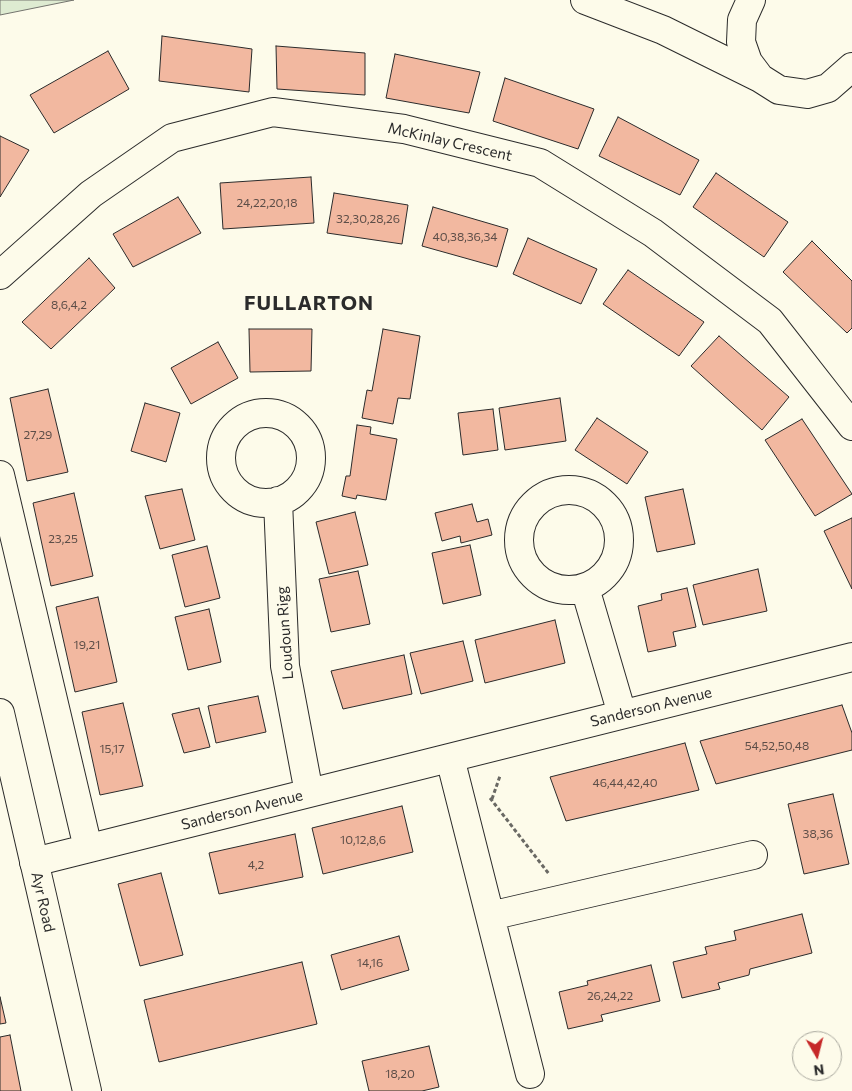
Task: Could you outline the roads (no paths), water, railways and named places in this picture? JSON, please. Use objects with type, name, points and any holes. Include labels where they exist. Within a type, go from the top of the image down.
[{"type":"street","points":[[586,0],[663,30],[760,78],[779,90],[807,94],[840,93],[852,68]]},
{"type":"street","points":[[741,7],[742,42],[748,62],[760,78]]},
{"type":"street","name":"McKinlay Crescent","points":[[0,275],[91,194],[172,138],[273,112],[404,129],[540,164],[653,233],[770,321],[852,426]]},
{"type":"street","points":[[0,475],[88,848]]},
{"type":"street","name":"Loudoun Rigg","points":[[278,501],[285,666],[309,793]]},
{"type":"street","points":[[585,588],[622,714]]},
{"type":"street","name":"Sanderson Avenue","points":[[34,862],[852,657]]},
{"type":"street","name":"Ayr Road","points":[[0,713],[87,1091]]},
{"type":"street","points":[[450,758],[530,1074]]},
{"type":"street","points":[[490,916],[753,855]]},
{"type":"district","name":"FULLARTON","points":[[309,303]]}]
